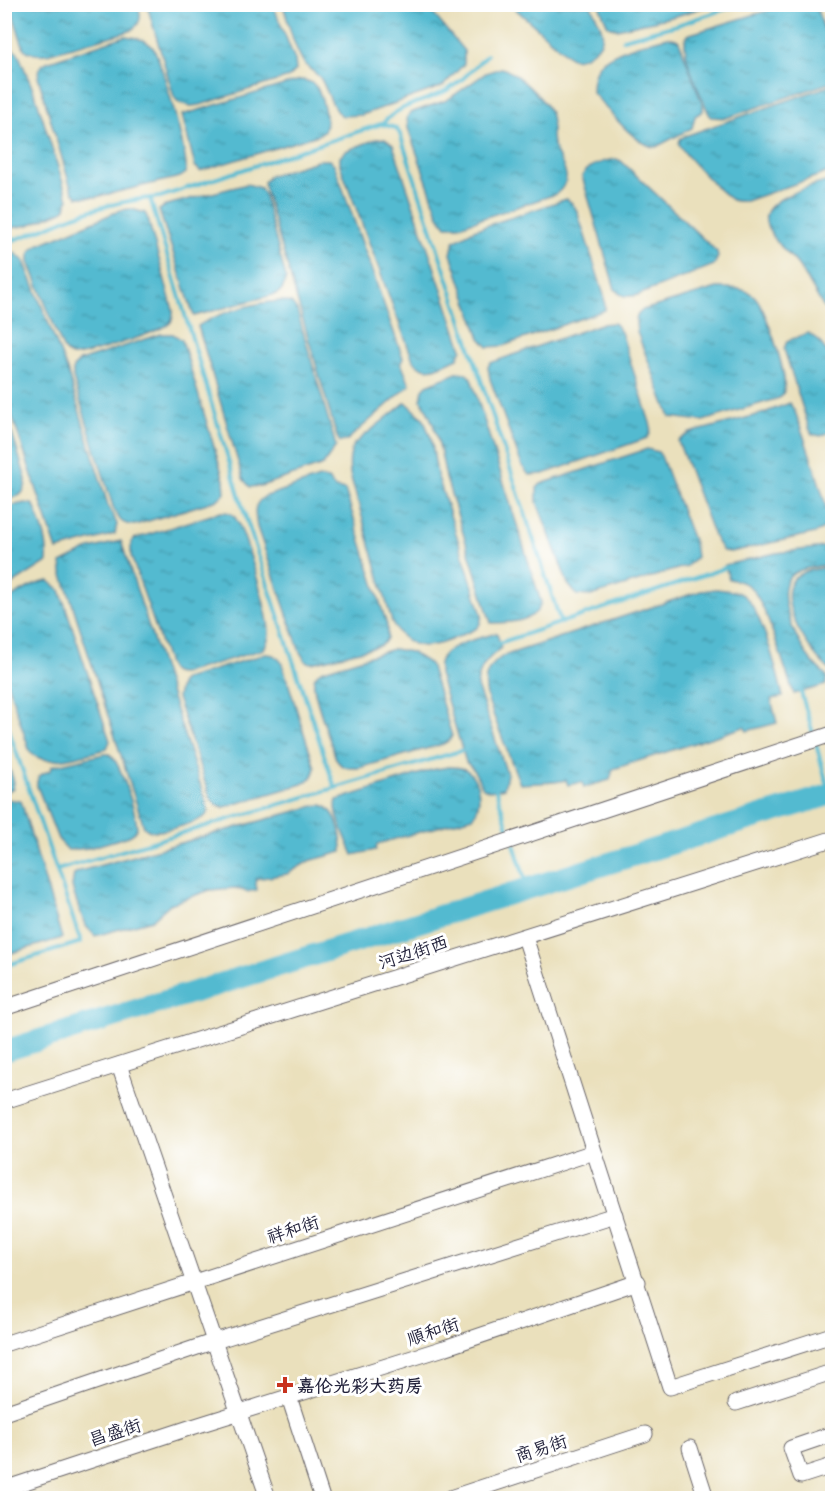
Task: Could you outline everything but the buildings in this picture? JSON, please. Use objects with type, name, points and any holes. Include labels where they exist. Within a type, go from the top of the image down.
[{"type":"street","points":[[4,1008],[821,738]]},
{"type":"street","name":"河边街西","points":[[4,1101],[832,839]]},
{"type":"street","points":[[525,937],[670,1387],[832,1335]]},
{"type":"street","points":[[119,1065],[268,1498]]},
{"type":"street","name":"祥和街","points":[[4,1344],[594,1152]]},
{"type":"street","points":[[4,1413],[215,1341],[615,1215]]},
{"type":"street","name":"順和街","points":[[239,1412],[444,1348],[638,1282]]},
{"type":"street","points":[[736,1403],[832,1372]]},
{"type":"street","points":[[289,1397],[322,1498]]},
{"type":"street","name":"昌盛街","points":[[4,1489],[239,1412]]},
{"type":"street","name":"商易街","points":[[450,1498],[645,1434]]},
{"type":"street","points":[[832,1434],[791,1448],[801,1476],[832,1466]]},
{"type":"street","points":[[690,1448],[706,1498]]},
{"type":"water","points":[[599,4],[711,5],[676,16],[617,29],[608,26]]},
{"type":"water","points":[[10,5],[138,5],[140,17],[136,26],[130,31],[47,54],[38,54],[24,49]]},
{"type":"water","points":[[147,5],[273,5],[295,60],[296,70],[289,77],[200,105],[191,106],[179,103],[174,97]]},
{"type":"water","points":[[283,5],[426,5],[464,51],[464,64],[443,86],[362,115],[342,116],[332,104],[321,79],[300,56]]},
{"type":"water","points":[[511,5],[591,5],[602,30],[602,40],[599,46],[585,56],[571,58]]},
{"type":"water","points":[[786,5],[814,5],[816,7],[832,52],[832,82],[726,118],[711,117],[688,61],[685,42],[687,35]]},
{"type":"water","points":[[125,36],[145,41],[154,49],[174,111],[186,173],[180,177],[96,197],[78,197],[69,182],[38,77],[40,67],[47,62]]},
{"type":"water","points":[[668,37],[679,41],[703,111],[695,116],[692,128],[656,147],[639,140],[621,125],[592,92],[593,82],[599,65],[612,55],[631,47]]},
{"type":"water","points":[[9,47],[18,53],[36,97],[68,199],[66,208],[62,211],[29,225],[5,229],[4,48]]},
{"type":"water","points":[[501,68],[514,75],[538,95],[549,110],[552,119],[553,144],[565,170],[566,182],[556,194],[459,226],[446,226],[439,216],[408,128],[407,117],[410,113],[447,100],[486,73]]},
{"type":"water","points":[[300,80],[311,83],[319,91],[326,120],[325,129],[322,132],[200,171],[195,166],[182,115]]},
{"type":"water","points":[[832,86],[832,171],[746,201],[735,201],[712,182],[679,144],[680,139],[685,136]]},
{"type":"water","points":[[376,139],[385,139],[393,145],[462,349],[458,358],[434,368],[423,368],[413,360],[340,165],[340,157],[346,151]]},
{"type":"water","points":[[616,159],[621,161],[717,252],[718,257],[714,265],[638,295],[625,296],[617,292],[582,176],[584,172],[597,164]]},
{"type":"water","points":[[320,160],[329,160],[334,164],[403,358],[401,363],[410,385],[346,441],[340,442],[264,186],[269,176]]},
{"type":"water","points":[[832,180],[832,321],[798,265],[769,231],[766,216],[770,208],[789,195]]},
{"type":"water","points":[[247,184],[260,188],[264,194],[286,278],[282,290],[276,294],[194,316],[159,210],[167,205]]},
{"type":"water","points":[[566,199],[577,211],[604,295],[605,310],[503,346],[488,347],[480,338],[451,254],[454,241],[474,230]]},
{"type":"water","points":[[131,209],[145,213],[148,219],[173,310],[172,320],[165,327],[122,343],[72,356],[62,346],[29,262],[30,254],[38,245],[121,210]]},
{"type":"water","points":[[15,253],[24,261],[67,370],[108,505],[117,524],[115,534],[57,550],[5,395],[4,254]]},
{"type":"water","points":[[717,288],[735,288],[753,295],[758,301],[779,356],[783,371],[784,392],[779,398],[703,421],[670,417],[637,332],[637,317],[643,310]]},
{"type":"water","points":[[282,301],[291,303],[297,310],[336,446],[323,465],[261,486],[250,487],[243,479],[198,326],[216,316],[238,309]]},
{"type":"water","points":[[614,323],[621,332],[651,426],[650,434],[647,438],[543,474],[529,475],[522,466],[490,379],[488,367],[490,363],[601,324]]},
{"type":"water","points":[[808,333],[818,340],[832,358],[832,431],[821,436],[812,434],[809,428],[784,349],[787,341]]},
{"type":"water","points":[[161,334],[173,334],[182,340],[224,480],[225,493],[217,500],[131,525],[122,521],[114,510],[73,378],[73,368],[80,361]]},
{"type":"water","points":[[459,372],[471,378],[541,602],[534,614],[521,620],[491,623],[446,478],[434,427],[421,400],[423,389],[427,385]]},
{"type":"water","points":[[406,402],[423,418],[431,438],[437,474],[482,615],[477,628],[430,646],[420,646],[409,642],[400,635],[392,622],[350,474],[351,451],[354,444]]},
{"type":"water","points":[[790,403],[796,414],[820,486],[828,522],[823,529],[815,533],[731,552],[723,551],[715,539],[678,441],[690,433],[761,414]]},
{"type":"water","points":[[5,410],[26,479],[25,489],[21,494],[5,500]]},
{"type":"water","points":[[647,449],[658,452],[661,456],[694,543],[696,557],[687,566],[591,596],[577,595],[568,584],[537,502],[537,488],[541,484]]},
{"type":"water","points":[[319,478],[328,479],[335,488],[345,490],[387,625],[387,638],[379,646],[312,663],[306,662],[300,652],[257,527],[255,510],[264,497]]},
{"type":"water","points":[[25,503],[35,507],[46,541],[47,562],[5,589],[5,507]]},
{"type":"water","points":[[221,512],[234,516],[244,538],[261,594],[269,638],[264,649],[182,674],[176,673],[169,667],[131,556],[131,542],[134,539]]},
{"type":"water","points":[[121,541],[208,808],[208,813],[199,820],[166,830],[150,831],[144,827],[62,572],[61,563],[87,550]]},
{"type":"water","points":[[832,546],[832,564],[796,572],[789,579],[785,588],[787,612],[797,638],[812,662],[827,676],[826,685],[794,694],[756,594],[745,584],[729,579],[725,565],[776,553]]},
{"type":"water","points":[[832,566],[832,669],[830,670],[814,653],[798,629],[789,602],[789,590],[797,576],[811,570]]},
{"type":"water","points":[[49,581],[60,590],[110,741],[107,748],[103,750],[55,760],[37,757],[30,752],[5,676],[5,602],[32,586]]},
{"type":"water","points":[[716,589],[743,595],[756,613],[768,642],[783,697],[771,699],[777,723],[747,731],[744,727],[613,769],[610,780],[584,787],[582,782],[568,785],[566,780],[520,784],[488,701],[486,675],[492,665],[503,656],[701,591]]},
{"type":"water","points":[[497,633],[501,648],[484,664],[477,686],[507,774],[504,788],[490,791],[483,788],[473,769],[466,762],[439,674],[439,665],[444,654],[449,650],[465,642]]},
{"type":"water","points":[[393,649],[411,652],[430,664],[452,736],[443,744],[359,768],[343,766],[336,759],[322,718],[314,686],[315,678],[324,670]]},
{"type":"water","points":[[265,654],[275,656],[282,663],[315,768],[311,778],[302,784],[225,807],[220,806],[210,797],[177,698],[180,684],[185,679]]},
{"type":"water","points":[[4,752],[14,782],[13,788],[5,793]]},
{"type":"water","points":[[109,754],[114,759],[123,777],[137,828],[129,836],[89,848],[68,850],[58,839],[37,786],[38,779],[40,775],[51,770],[52,766]]},
{"type":"water","points":[[448,767],[468,771],[476,781],[479,800],[473,817],[377,844],[376,850],[353,855],[339,819],[337,800],[431,770]]},
{"type":"water","points":[[5,799],[21,801],[62,938],[5,955]]},
{"type":"water","points":[[322,805],[332,812],[335,818],[340,832],[342,852],[309,861],[287,874],[255,879],[257,890],[247,892],[235,888],[210,890],[170,904],[152,920],[95,936],[85,925],[72,886],[74,874]]},
{"type":"waterway","points":[[623,39],[677,25],[741,4]]},
{"type":"waterway","points":[[826,4],[832,26]]},
{"type":"waterway","points":[[382,124],[399,110],[434,97],[452,87],[487,55]]},
{"type":"waterway","points":[[4,243],[85,212],[127,201],[160,197],[381,124],[396,128],[400,134],[561,623]]},
{"type":"waterway","points":[[150,198],[244,512],[335,788]]},
{"type":"waterway","points":[[496,644],[731,566]]},
{"type":"waterway","points":[[800,689],[814,737]]},
{"type":"waterway","points":[[4,716],[81,942],[4,966]]},
{"type":"waterway","points":[[816,744],[830,795]]},
{"type":"waterway","points":[[57,870],[467,749]]},
{"type":"waterway","points":[[495,787],[511,837]]},
{"type":"waterway","points":[[4,1051],[832,794]]},
{"type":"waterway","points":[[514,844],[528,889]]},
{"type":"place","name":"嘉伦光彩大药房","points":[[285,1385]]}]
